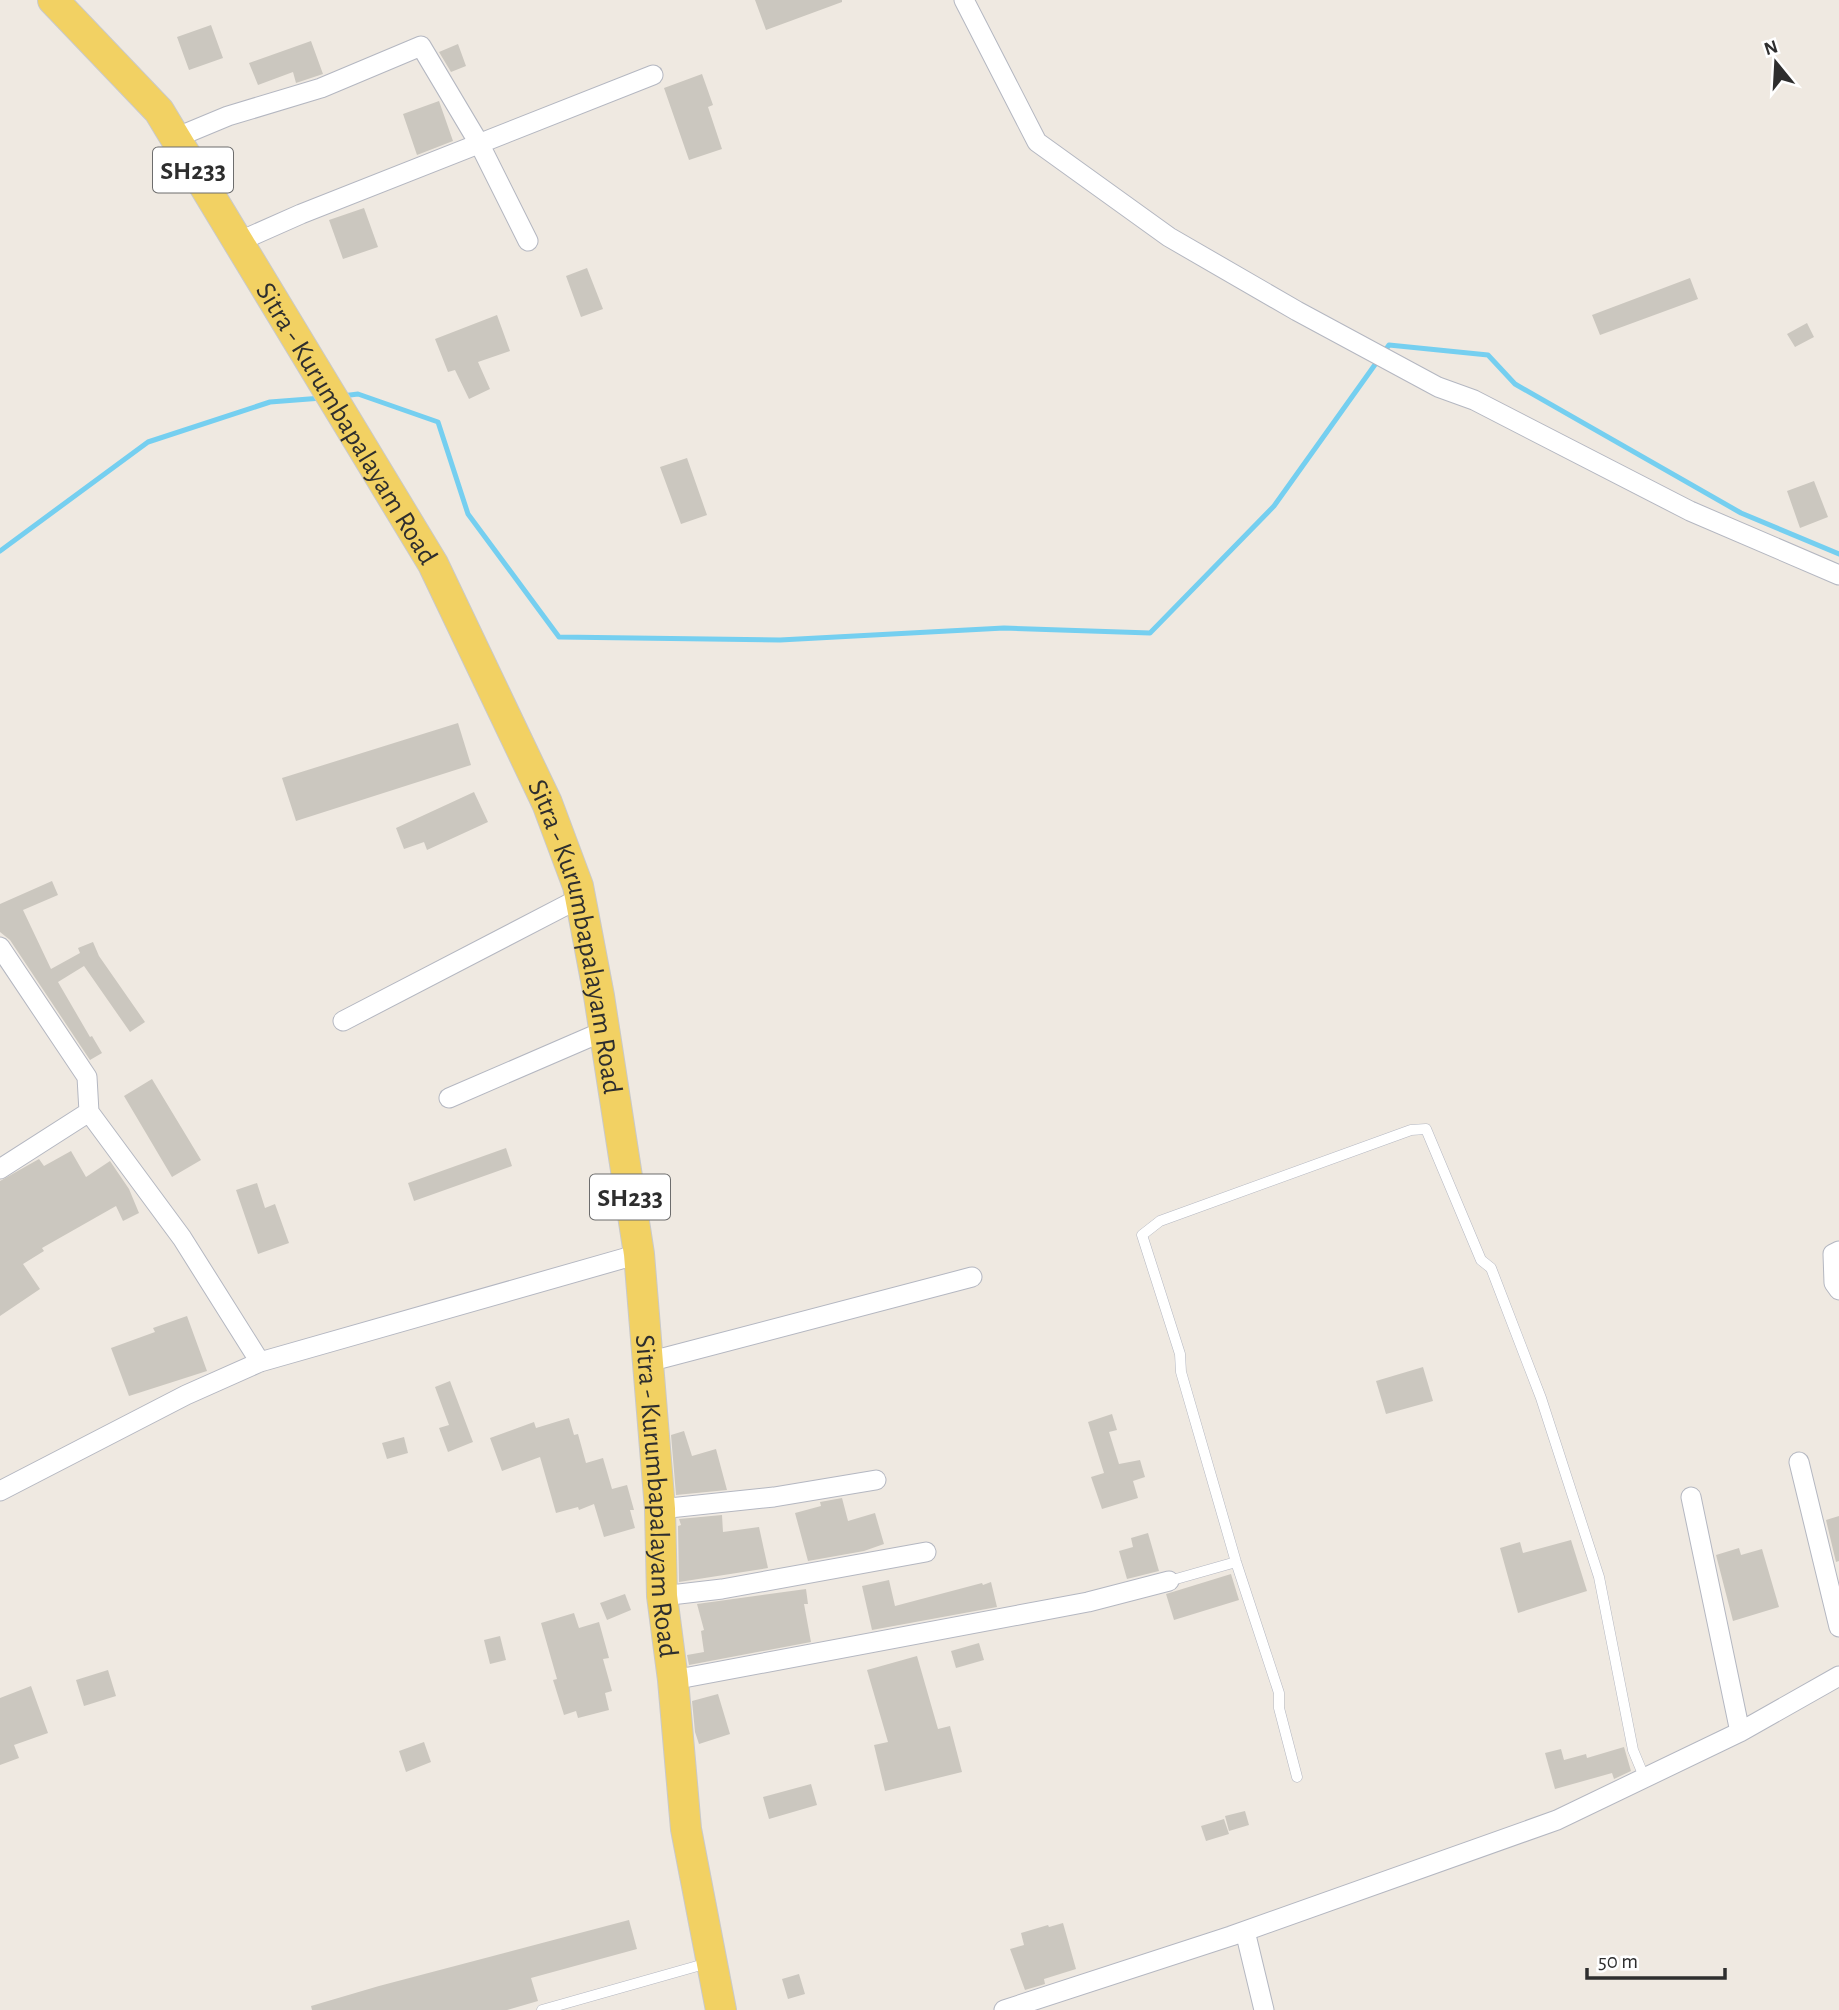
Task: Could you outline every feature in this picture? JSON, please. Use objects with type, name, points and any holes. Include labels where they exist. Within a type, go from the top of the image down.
[{"type":"main road","name":"Sitra - Kurumbapalayam Road","points":[[53,0],[159,111],[433,564],[547,803],[580,898],[639,1254],[660,1509],[662,1596],[673,1680],[686,1829],[721,2010]]},
{"type":"street","points":[[964,0],[1037,142],[1169,237],[1297,311],[1438,387],[1474,400],[1690,511],[1839,575]]},
{"type":"street","points":[[175,138],[228,116],[321,88],[421,46],[480,145],[528,241]]},
{"type":"street","points":[[240,241],[301,214],[653,75]]},
{"type":"street","points":[[343,1021],[580,898]]},
{"type":"street","points":[[0,947],[87,1077],[89,1112],[182,1238],[260,1362]]},
{"type":"street","points":[[449,1098],[604,1031]]},
{"type":"street","points":[[0,1169],[89,1112]]},
{"type":"street","points":[[1839,1251],[1833,1254],[1834,1283],[1839,1290]]},
{"type":"street","points":[[0,1492],[186,1395],[260,1362],[639,1254]]},
{"type":"street","points":[[648,1362],[972,1277]]},
{"type":"street","points":[[1799,1462],[1839,1627]]},
{"type":"street","points":[[660,1509],[774,1497],[876,1480]]},
{"type":"street","points":[[1691,1497],[1740,1732]]},
{"type":"street","points":[[662,1596],[722,1589],[926,1552]]},
{"type":"street","points":[[673,1680],[1088,1602],[1169,1581]]},
{"type":"street","points":[[1004,2010],[1245,1931],[1557,1820],[1740,1732],[1839,1676]]},
{"type":"street","points":[[1245,1931],[1264,2010]]},
{"type":"lane","points":[[1297,1777],[1279,1708],[1279,1693],[1236,1562],[1181,1372],[1180,1354],[1142,1235],[1160,1221],[1411,1130],[1426,1129],[1481,1260],[1490,1268],[1541,1398],[1599,1577],[1633,1750],[1645,1779]]},
{"type":"lane","points":[[1169,1581],[1236,1562]]},
{"type":"lane","points":[[542,2010],[712,1962]]},
{"type":"building","points":[[755,0],[842,0],[842,2],[766,30]]},
{"type":"building","points":[[211,25],[223,58],[189,70],[177,37]]},
{"type":"building","points":[[311,41],[323,74],[296,83],[293,72],[258,85],[249,63]]},
{"type":"building","points":[[458,44],[466,66],[451,72],[439,52]]},
{"type":"building","points":[[702,74],[713,105],[708,107],[722,149],[689,160],[664,88]]},
{"type":"building","points":[[439,101],[453,141],[417,155],[403,114]]},
{"type":"building","points":[[364,208],[378,247],[343,259],[329,220]]},
{"type":"building","points":[[587,268],[603,309],[581,317],[566,276]]},
{"type":"building","points":[[1690,278],[1698,299],[1600,335],[1592,315]]},
{"type":"building","points":[[497,315],[510,351],[478,362],[490,389],[469,399],[455,370],[448,372],[435,339]]},
{"type":"building","points":[[1807,323],[1814,337],[1795,347],[1787,334]]},
{"type":"building","points":[[687,458],[707,515],[681,524],[660,467]]},
{"type":"building","points":[[1814,481],[1828,517],[1800,528],[1787,491]]},
{"type":"building","points":[[458,723],[471,765],[296,821],[282,778]]},
{"type":"building","points":[[474,792],[488,822],[427,850],[424,842],[404,849],[396,828]]},
{"type":"building","points":[[52,881],[58,895],[23,910],[51,969],[80,953],[78,948],[93,942],[99,956],[145,1022],[130,1032],[84,966],[58,982],[102,1053],[90,1060],[10,940],[0,932],[0,904]]},
{"type":"building","points":[[152,1079],[201,1160],[172,1177],[124,1096]]},
{"type":"building","points":[[506,1148],[512,1166],[414,1201],[408,1183]]},
{"type":"building","points":[[71,1151],[86,1177],[110,1161],[129,1189],[139,1213],[123,1221],[116,1206],[42,1248],[44,1251],[23,1264],[40,1289],[0,1316],[0,1181],[39,1159],[44,1166]]},
{"type":"building","points":[[257,1183],[265,1208],[275,1204],[289,1243],[258,1254],[236,1190]]},
{"type":"building","points":[[187,1316],[207,1371],[129,1396],[111,1348],[155,1332],[153,1328]]},
{"type":"building","points":[[1423,1367],[1433,1401],[1386,1414],[1376,1381]]},
{"type":"building","points":[[450,1381],[473,1442],[448,1452],[439,1428],[449,1425],[435,1387]]},
{"type":"building","points":[[1112,1414],[1117,1430],[1109,1432],[1119,1464],[1140,1460],[1145,1477],[1133,1481],[1138,1498],[1102,1509],[1091,1477],[1104,1473],[1088,1422]]},
{"type":"building","points":[[569,1418],[574,1435],[578,1434],[586,1463],[603,1458],[612,1489],[627,1485],[634,1510],[630,1510],[635,1528],[604,1537],[594,1504],[579,1510],[578,1507],[556,1513],[540,1457],[502,1471],[490,1438],[534,1422],[536,1428]]},
{"type":"building","points":[[684,1431],[692,1456],[716,1449],[727,1490],[676,1495],[671,1435]]},
{"type":"building","points":[[404,1437],[408,1453],[387,1459],[382,1443]]},
{"type":"building","points":[[842,1498],[848,1521],[875,1513],[884,1544],[864,1551],[808,1561],[795,1513],[821,1506],[820,1502]]},
{"type":"building","points":[[722,1515],[723,1532],[759,1527],[768,1568],[679,1582],[679,1519]]},
{"type":"building","points":[[1839,1516],[1839,1561],[1836,1562],[1826,1520]]},
{"type":"building","points":[[1148,1533],[1159,1571],[1127,1579],[1119,1551],[1133,1547],[1131,1538]]},
{"type":"building","points":[[1571,1540],[1587,1591],[1518,1613],[1500,1548],[1520,1542],[1523,1553]]},
{"type":"building","points":[[1739,1548],[1741,1555],[1762,1549],[1779,1607],[1733,1621],[1716,1555]]},
{"type":"building","points":[[1231,1574],[1239,1600],[1174,1620],[1166,1594]]},
{"type":"building","points":[[889,1580],[895,1606],[991,1582],[997,1607],[872,1630],[862,1586]]},
{"type":"building","points":[[806,1589],[808,1604],[804,1604],[811,1642],[689,1665],[687,1655],[704,1652],[701,1631],[704,1630],[697,1604]]},
{"type":"building","points":[[625,1594],[631,1610],[607,1620],[600,1603]]},
{"type":"building","points":[[574,1613],[579,1628],[599,1622],[609,1658],[603,1659],[612,1691],[605,1693],[609,1710],[578,1718],[576,1711],[564,1715],[553,1680],[557,1679],[541,1623]]},
{"type":"building","points":[[500,1636],[506,1660],[490,1664],[484,1640]]},
{"type":"building","points":[[979,1643],[984,1660],[956,1668],[951,1651]]},
{"type":"building","points":[[917,1656],[938,1729],[950,1726],[962,1772],[885,1791],[874,1745],[888,1742],[867,1670]]},
{"type":"building","points":[[108,1670],[116,1696],[84,1706],[76,1680]]},
{"type":"building","points":[[31,1686],[48,1733],[14,1745],[19,1758],[0,1765],[0,1698]]},
{"type":"building","points":[[718,1694],[730,1734],[699,1744],[692,1701]]},
{"type":"building","points":[[424,1742],[431,1762],[406,1772],[399,1751]]},
{"type":"building","points":[[1624,1747],[1631,1771],[1614,1779],[1612,1773],[1555,1789],[1545,1753],[1561,1749],[1564,1760],[1586,1754],[1587,1758]]},
{"type":"building","points":[[811,1784],[817,1805],[769,1819],[763,1797]]},
{"type":"building","points":[[1245,1811],[1249,1825],[1229,1831],[1225,1816]]},
{"type":"building","points":[[1224,1819],[1229,1834],[1206,1841],[1201,1826]]},
{"type":"building","points":[[629,1920],[637,1949],[531,1978],[538,2001],[507,2010],[312,2010],[311,2006],[379,1986]]},
{"type":"building","points":[[1063,1923],[1076,1969],[1044,1979],[1045,1984],[1025,1990],[1010,1949],[1024,1945],[1021,1933]]},
{"type":"building","points":[[799,1974],[805,1994],[788,1999],[782,1979]]},
{"type":"waterway","points":[[342,396],[358,394],[438,422],[468,514],[559,637],[780,640],[1004,628],[1150,633],[1274,506],[1389,345],[1488,355],[1515,384],[1741,513],[1839,554]]},
{"type":"waterway","points":[[0,551],[148,442],[270,402],[322,398]]}]
